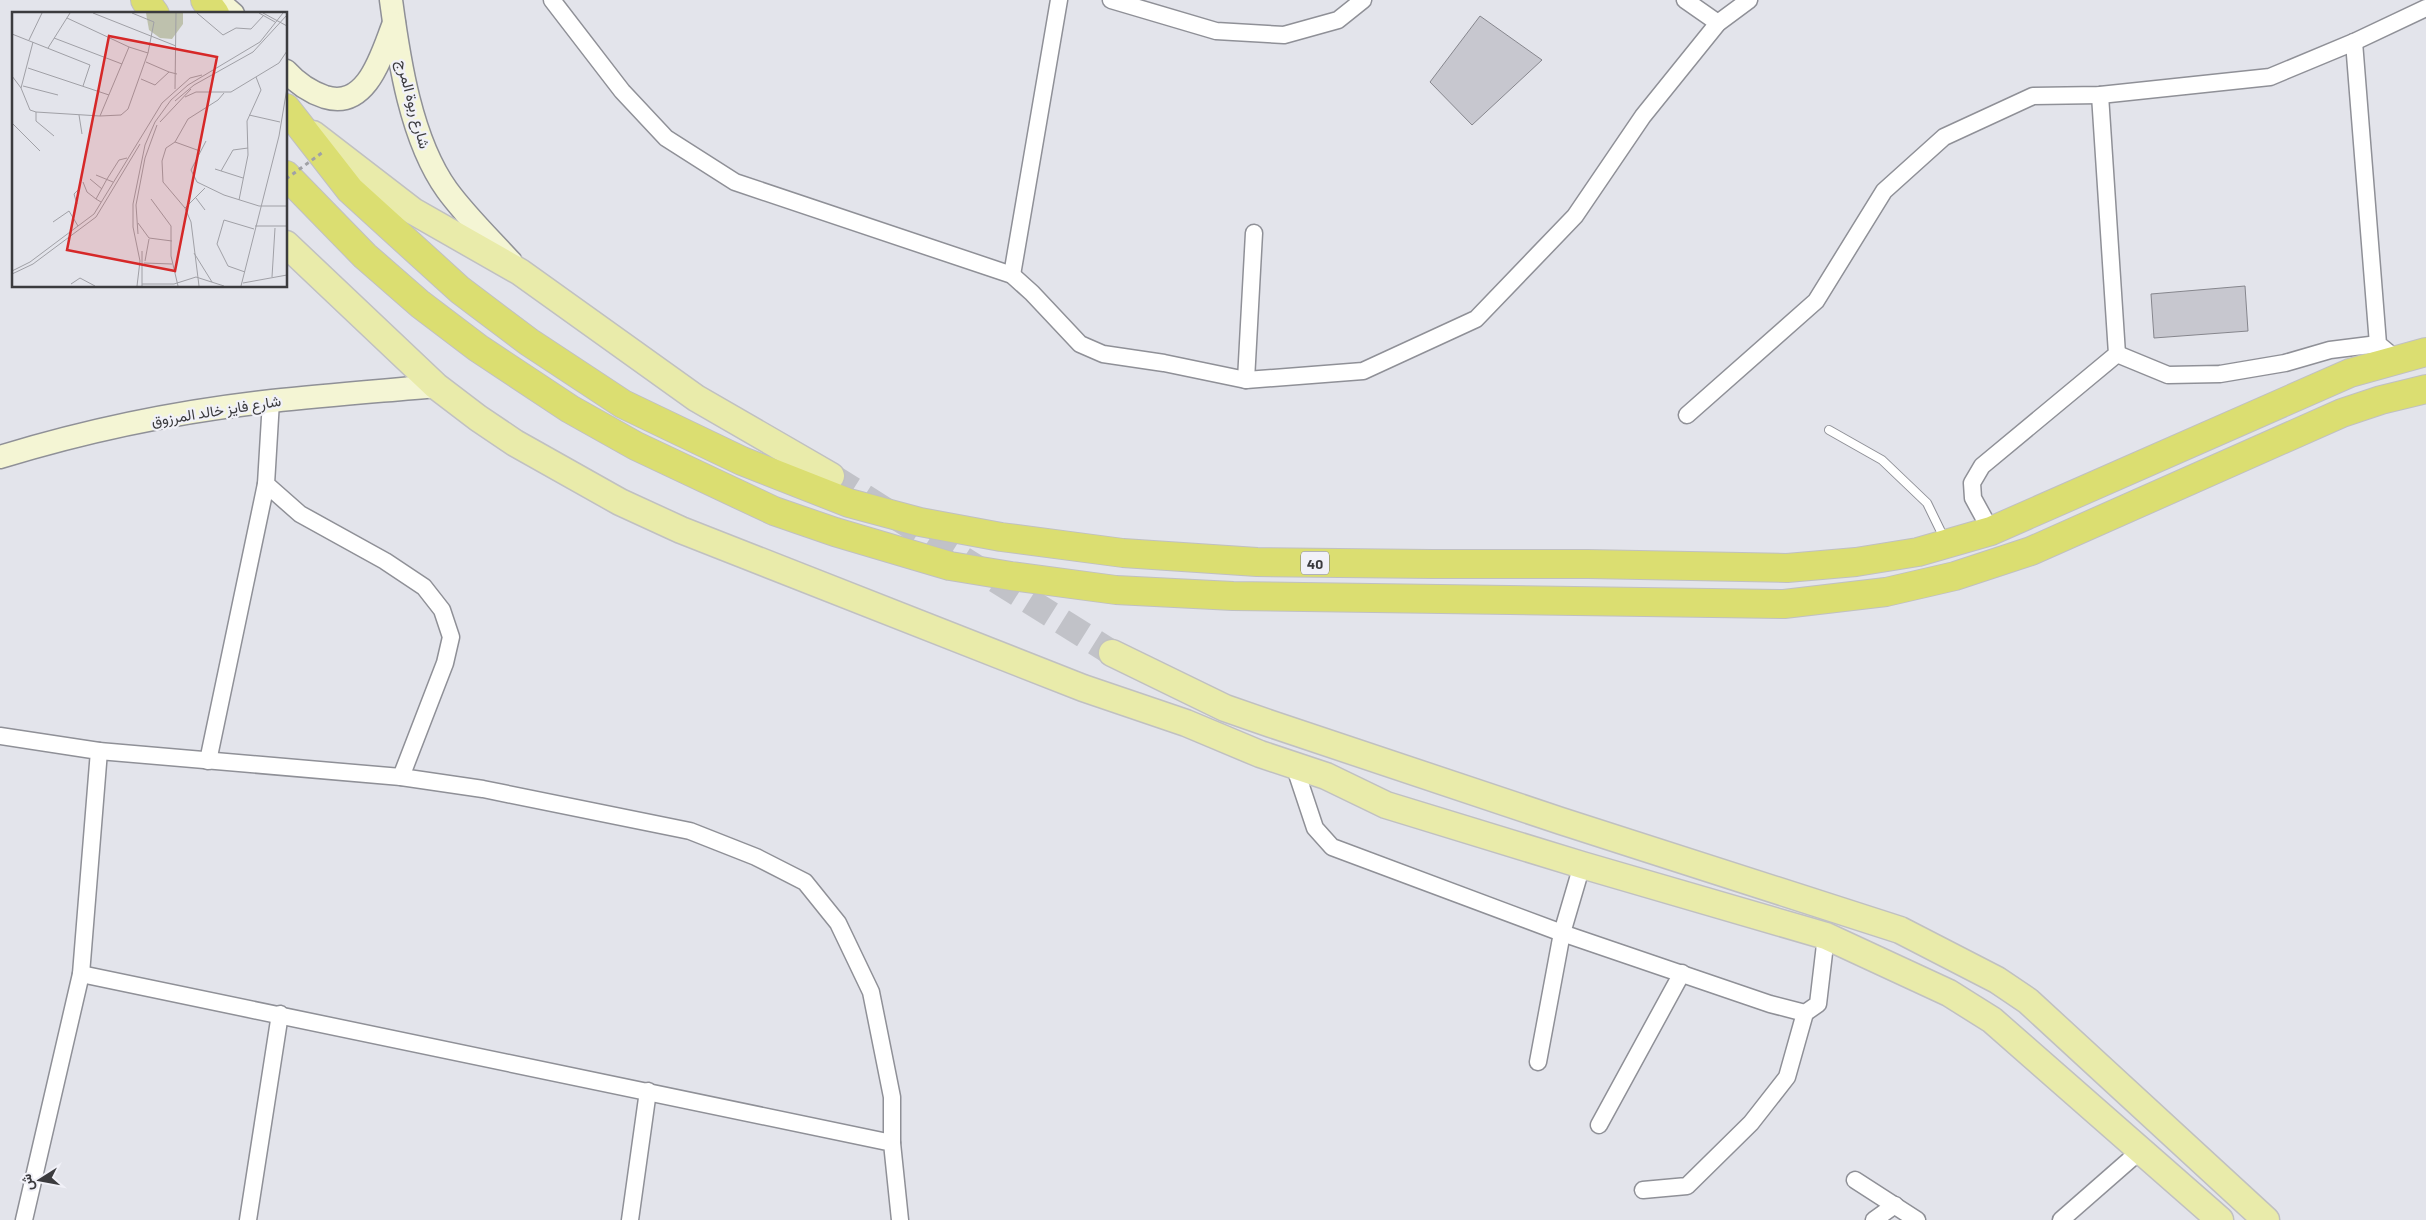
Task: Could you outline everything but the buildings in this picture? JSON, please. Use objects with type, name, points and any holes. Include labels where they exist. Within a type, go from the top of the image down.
[{"type":"highway","points":[[145,0],[154,12]]},
{"type":"highway","points":[[205,0],[214,12]]},
{"type":"highway","name":"40","points":[[292,115],[350,190],[460,290],[529,342],[623,404],[742,461],[849,503],[911,520],[1000,537],[1114,552],[1257,562],[1685,565],[1787,568],[1856,562],[1918,552],[1991,531],[2350,373],[2387,352],[2426,352]]},
{"type":"highway","name":"40","points":[[288,177],[365,256],[420,304],[478,348],[570,409],[636,446],[774,511],[835,532],[950,566],[1116,590],[1243,596],[1784,604],[1886,592],[1955,576],[2032,551],[2342,413],[2381,400],[2426,389]]},
{"type":"main road","points":[[292,115],[413,211],[520,272],[696,398],[831,476]]},
{"type":"main road","points":[[288,246],[436,386],[515,443],[620,502],[681,530],[1082,688],[1186,723],[1260,754],[1326,776],[1386,805],[1582,866],[1826,936],[1892,965],[1970,1004],[1992,1020],[2220,1220]]},
{"type":"main road","points":[[1112,652],[1186,690],[1271,724],[1561,821],[1900,930],[1956,957],[1997,980],[2028,1002],[2266,1220]]},
{"type":"street","points":[[217,0],[231,12]]},
{"type":"street","name":"شارع ربوة المرج","points":[[391,0],[411,104],[424,148],[447,189],[520,272]]},
{"type":"street","points":[[552,0],[622,92],[666,138],[735,182],[1012,275],[1032,293],[1080,344],[1103,354],[1164,363],[1246,380],[1363,371],[1476,319],[1575,216],[1643,116],[1718,23],[1749,0]]},
{"type":"street","points":[[1012,275],[1059,0]]},
{"type":"street","points":[[1111,0],[1216,31],[1284,35],[1338,20],[1363,0]]},
{"type":"street","points":[[1685,0],[1718,23]]},
{"type":"street","points":[[1687,415],[1816,301],[1884,191],[1944,137],[2033,96],[2100,95],[2270,77],[2354,42],[2426,8]]},
{"type":"street","name":"شارع ربوة المرج","points":[[288,73],[315,94],[329,98],[350,97],[362,89],[374,72],[394,23]]},
{"type":"street","points":[[2117,354],[2168,375],[2220,374],[2285,363],[2330,350],[2387,352],[2354,42]]},
{"type":"street","points":[[2100,95],[2117,354]]},
{"type":"street","points":[[1246,380],[1254,233]]},
{"type":"street","points":[[1991,531],[1973,498],[1972,483],[1982,466],[2117,354]]},
{"type":"street","name":"شارع فايز خالد المرزوق","points":[[0,456],[117,426],[271,401],[436,386]]},
{"type":"street","points":[[208,760],[266,484],[271,401]]},
{"type":"street","points":[[266,484],[300,514],[385,561],[424,587],[442,610],[451,637],[445,663],[401,778]]},
{"type":"street","points":[[0,736],[99,751],[401,778],[482,789],[690,831],[756,857],[805,882],[838,923],[871,992],[892,1097],[892,1143],[900,1220]]},
{"type":"street","points":[[24,1220],[81,974],[99,751]]},
{"type":"street","points":[[1294,765],[1315,828],[1332,847],[1562,933],[1770,1004],[1805,1013]]},
{"type":"street","points":[[1538,1062],[1562,933],[1582,866]]},
{"type":"street","points":[[1643,1190],[1687,1186],[1751,1124],[1786,1077],[1805,1013],[1818,1004],[1826,936]]},
{"type":"street","points":[[81,974],[892,1143]]},
{"type":"street","points":[[1599,1125],[1682,974]]},
{"type":"street","points":[[248,1220],[280,1014]]},
{"type":"street","points":[[630,1220],[648,1091]]},
{"type":"street","points":[[2061,1220],[2141,1150]]},
{"type":"street","points":[[1855,1180],[1918,1220]]},
{"type":"street","points":[[1874,1220],[1894,1205]]},
{"type":"lane","points":[[1829,430],[1882,460],[1927,503],[1947,544]]},
{"type":"path","points":[[288,178],[323,152]]},
{"type":"tunnel","points":[[831,476],[1112,653]]}]
